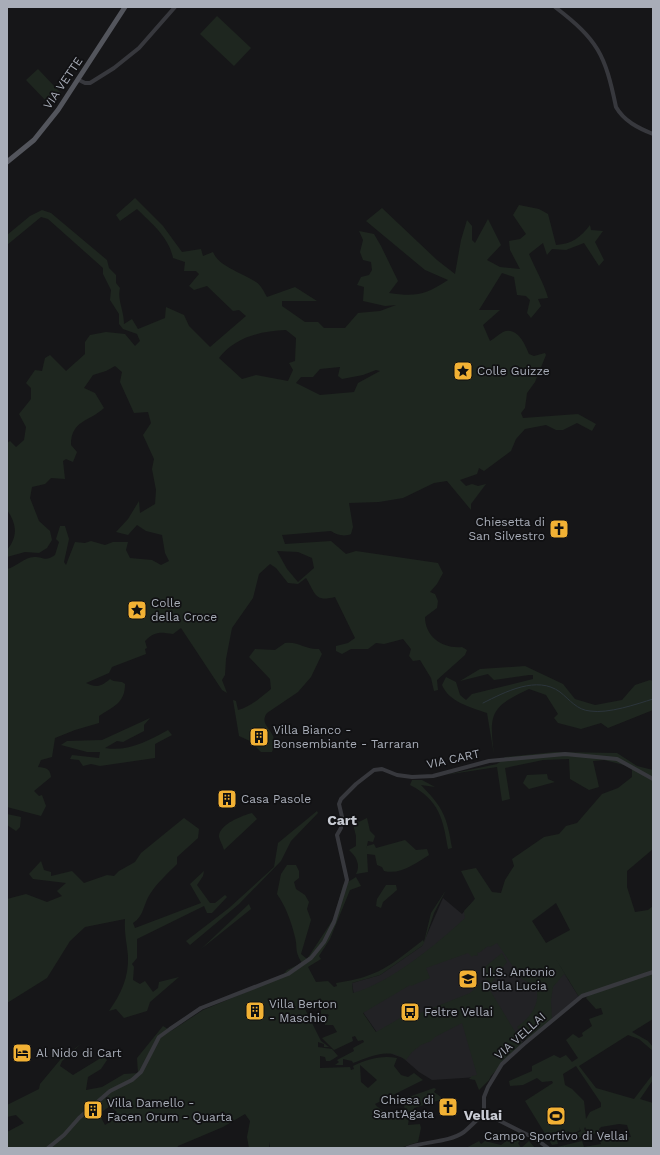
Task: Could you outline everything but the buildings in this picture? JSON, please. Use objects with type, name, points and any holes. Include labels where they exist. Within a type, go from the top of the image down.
[{"type":"main road","name":"VIA VETTE","points":[[7,162],[34,140],[79,80],[125,7]]},
{"type":"street","points":[[79,80],[85,83],[90,83],[114,68],[139,48],[175,7]]},
{"type":"street","points":[[555,7],[594,41],[603,58],[616,107],[619,112],[632,123],[653,134]]},
{"type":"street","name":"VIA CART","points":[[48,1148],[64,1135],[79,1118],[110,1091],[132,1080],[142,1072],[159,1037],[170,1029],[201,1008],[288,974],[311,958],[324,942],[334,922],[347,880],[337,835],[341,828],[342,818],[339,804],[341,799],[356,784],[374,770],[382,769],[397,775],[412,777],[432,776],[490,762],[565,754],[617,759],[653,779]]},
{"type":"street","name":"VIA VELLAI","points":[[484,1113],[484,1097],[488,1087],[502,1064],[524,1044],[582,996],[653,972]]},
{"type":"street","points":[[407,1148],[456,1136],[464,1132],[484,1113],[536,1139],[548,1148]]},
{"type":"shaded area","points":[[217,16],[251,48],[234,66],[200,34]]},
{"type":"shaded area","points":[[38,69],[54,86],[57,86],[56,88],[62,94],[52,103],[51,102],[49,104],[26,80]]},
{"type":"shaded area","points":[[135,198],[163,226],[182,252],[201,249],[203,256],[213,252],[220,262],[258,283],[267,297],[295,287],[317,301],[282,301],[282,306],[305,322],[318,322],[324,328],[345,328],[358,313],[380,311],[396,305],[385,306],[363,301],[364,287],[357,285],[361,277],[369,275],[372,270],[371,262],[363,260],[360,252],[363,240],[359,231],[374,234],[398,281],[389,293],[406,295],[420,294],[433,289],[448,280],[425,270],[366,221],[382,208],[437,260],[455,274],[461,240],[467,220],[472,226],[472,240],[475,243],[488,219],[501,245],[487,260],[500,267],[520,269],[510,250],[509,241],[520,239],[526,234],[513,215],[519,205],[539,209],[548,214],[556,245],[567,243],[576,239],[590,225],[591,230],[603,231],[595,242],[604,260],[599,266],[584,243],[566,250],[552,249],[547,255],[543,243],[529,254],[548,298],[538,299],[541,306],[531,318],[527,313],[530,300],[526,296],[517,295],[514,277],[502,273],[479,310],[500,310],[483,325],[490,341],[503,332],[512,332],[520,337],[529,354],[534,356],[545,353],[546,355],[535,382],[527,393],[525,408],[521,413],[523,418],[578,414],[596,424],[592,431],[577,423],[563,430],[556,430],[546,425],[525,429],[516,439],[511,451],[484,471],[479,468],[477,474],[460,480],[466,486],[472,484],[478,486],[486,484],[471,504],[471,510],[447,481],[434,483],[403,498],[379,502],[349,503],[353,527],[351,534],[349,535],[335,534],[331,531],[282,535],[285,544],[331,541],[346,554],[356,551],[438,563],[443,573],[437,584],[430,592],[435,594],[438,601],[437,608],[425,617],[428,630],[436,640],[442,644],[462,647],[467,650],[465,655],[437,680],[438,690],[434,691],[431,678],[420,660],[413,661],[409,656],[411,649],[403,639],[384,644],[376,643],[368,649],[351,649],[342,654],[336,651],[336,646],[348,643],[355,638],[335,597],[319,597],[316,595],[306,578],[298,584],[288,583],[276,568],[270,564],[259,574],[253,598],[232,628],[226,659],[225,675],[222,680],[227,693],[222,690],[181,628],[173,634],[161,633],[152,635],[145,641],[147,648],[145,649],[146,654],[112,667],[109,673],[86,683],[93,686],[98,686],[104,684],[110,679],[122,682],[125,684],[123,696],[118,703],[99,716],[99,723],[55,738],[52,757],[41,760],[38,767],[47,769],[50,772],[51,777],[34,791],[39,796],[42,795],[46,806],[41,816],[7,807],[7,569],[31,557],[47,559],[55,555],[59,542],[56,539],[60,526],[65,526],[69,539],[64,562],[66,565],[75,542],[85,543],[91,541],[105,545],[113,542],[128,542],[126,550],[130,558],[152,560],[161,565],[169,561],[165,553],[162,535],[146,531],[137,525],[128,535],[116,532],[128,519],[139,501],[140,513],[155,504],[156,490],[152,469],[154,459],[143,435],[151,423],[148,412],[134,413],[120,382],[122,372],[115,366],[106,371],[93,375],[84,388],[95,393],[104,408],[82,422],[74,431],[71,445],[77,452],[73,462],[66,459],[63,461],[65,479],[51,478],[45,484],[32,487],[30,498],[39,521],[50,531],[52,540],[47,548],[39,553],[25,552],[7,557],[7,550],[13,540],[15,530],[13,520],[7,510],[7,443],[10,441],[16,447],[24,440],[26,427],[19,414],[31,399],[31,388],[26,383],[35,370],[42,371],[45,358],[50,355],[66,371],[85,354],[85,342],[90,335],[106,332],[125,334],[135,346],[140,341],[137,334],[123,329],[119,324],[119,314],[110,300],[111,290],[103,274],[103,268],[48,219],[41,217],[7,245],[7,235],[30,216],[42,210],[51,213],[107,260],[109,268],[116,275],[116,283],[120,288],[119,297],[124,324],[132,319],[138,329],[165,318],[166,307],[184,315],[189,326],[210,347],[246,316],[239,310],[233,311],[207,286],[194,290],[189,286],[199,274],[196,271],[184,271],[185,262],[173,258],[168,243],[164,237],[137,209],[120,221],[116,215]],"holes":[[[286,330],[296,338],[295,361],[289,363],[293,370],[288,381],[256,375],[242,379],[219,358],[233,345],[249,336]],[[340,367],[338,376],[342,379],[363,375],[376,370],[380,371],[358,383],[354,392],[320,395],[296,383],[301,377],[313,377],[320,369]],[[277,551],[298,552],[312,558],[314,568],[298,582],[287,569]]]},
{"type":"shaded area","points":[[285,643],[294,643],[319,649],[322,654],[311,677],[298,692],[267,713],[264,720],[273,735],[274,744],[272,752],[261,752],[250,741],[239,736],[233,700],[236,701],[238,710],[243,709],[271,689],[270,679],[249,657],[255,649],[275,650]]},
{"type":"shaded area","points":[[525,666],[563,684],[575,699],[595,705],[622,700],[635,685],[650,680],[653,681],[653,710],[608,728],[601,723],[581,729],[558,723],[554,718],[558,714],[546,695],[529,689],[506,701],[495,713],[492,730],[494,755],[487,713],[455,700],[445,691],[442,685],[446,677],[456,682],[460,695],[466,700],[472,694],[533,679],[533,675],[529,675],[494,680],[488,674],[460,681],[480,669]]},
{"type":"shaded area","points":[[150,718],[144,725],[144,731],[123,742],[117,741],[105,748],[113,749],[138,745],[168,730],[172,735],[155,744],[155,758],[100,766],[91,764],[83,766],[79,760],[70,759],[72,755],[99,758],[100,752],[87,752],[61,745],[67,741],[102,740]]},
{"type":"shaded area","points":[[555,752],[617,753],[637,766],[653,770],[653,849],[627,871],[627,887],[635,912],[648,910],[653,906],[653,971],[579,997],[564,974],[553,987],[551,1000],[552,1019],[527,1040],[517,1027],[527,1019],[534,1009],[537,998],[536,986],[522,979],[516,973],[517,968],[512,965],[497,943],[490,947],[488,946],[479,953],[477,952],[478,955],[476,956],[474,955],[472,957],[468,953],[426,968],[430,978],[411,986],[410,985],[363,1013],[376,1032],[409,1013],[420,1013],[470,993],[482,982],[486,989],[488,987],[522,1043],[479,1090],[475,1080],[469,1079],[472,1076],[477,1075],[462,1023],[435,1037],[431,1041],[421,1045],[412,1052],[406,1060],[400,1056],[387,1053],[353,1063],[352,1061],[343,1059],[343,1065],[335,1065],[339,1062],[337,1060],[354,1051],[353,1048],[364,1042],[363,1040],[358,1041],[355,1036],[352,1037],[353,1041],[334,1050],[322,1038],[337,1032],[333,1025],[325,1025],[325,1017],[329,1016],[328,1014],[321,1014],[321,1008],[307,1009],[303,1000],[302,1003],[321,1041],[329,1047],[324,1047],[324,1044],[318,1042],[318,1047],[332,1049],[338,1056],[330,1061],[326,1061],[325,1057],[320,1056],[320,1068],[350,1067],[351,1070],[354,1069],[353,1066],[364,1061],[380,1057],[391,1057],[397,1058],[394,1066],[401,1075],[408,1077],[414,1073],[423,1080],[375,1104],[381,1110],[392,1112],[405,1111],[403,1099],[434,1088],[436,1089],[434,1092],[441,1097],[440,1100],[414,1108],[416,1116],[409,1118],[408,1125],[420,1124],[421,1128],[418,1142],[400,1148],[270,1148],[270,1142],[269,1148],[249,1148],[247,1137],[250,1121],[245,1114],[223,1127],[178,1146],[177,1148],[7,1148],[7,1132],[24,1123],[16,1115],[7,1117],[7,1105],[39,1089],[40,1084],[60,1060],[82,1043],[62,1061],[60,1066],[73,1075],[104,1056],[107,1060],[101,1069],[88,1077],[86,1090],[102,1087],[124,1074],[138,1073],[137,1058],[163,1026],[171,1031],[203,1010],[280,978],[287,970],[302,963],[297,952],[295,937],[290,920],[277,894],[281,874],[287,865],[296,865],[299,871],[299,878],[294,882],[296,889],[305,895],[309,902],[307,909],[311,920],[301,954],[307,959],[334,918],[343,885],[356,877],[361,886],[350,890],[330,939],[319,956],[321,959],[308,967],[316,982],[328,981],[334,987],[337,986],[336,983],[363,977],[383,969],[423,940],[424,942],[431,913],[446,890],[434,913],[424,943],[422,946],[380,975],[352,983],[353,993],[382,981],[412,962],[465,918],[464,911],[475,899],[461,871],[476,868],[492,892],[501,893],[505,880],[514,866],[512,859],[544,837],[559,834],[566,826],[577,823],[602,794],[618,788],[632,777],[632,767],[604,760],[593,761],[599,787],[589,790],[570,779],[569,759],[543,760],[505,768],[510,799],[502,801],[497,767],[445,775],[497,764],[505,757]],"holes":[[[556,903],[570,930],[546,943],[532,921]],[[360,1065],[377,1080],[368,1088],[361,1082]],[[110,1106],[117,1112],[118,1117],[105,1125],[99,1114]]]},
{"type":"shaded area","points":[[547,774],[548,779],[555,782],[529,789],[523,783],[527,775]]},
{"type":"shaded area","points":[[412,780],[422,780],[435,787],[421,785],[443,813],[452,848],[448,849],[444,828],[438,811],[427,797],[410,785]]},
{"type":"shaded area","points":[[317,811],[318,813],[291,841],[281,861],[239,904],[190,945],[186,941],[229,908],[274,867],[278,843]]},
{"type":"shaded area","points":[[252,813],[257,819],[224,850],[219,837],[222,828],[237,818]]},
{"type":"shaded area","points":[[7,814],[21,817],[20,827],[16,831],[7,825]]},
{"type":"shaded area","points":[[184,818],[199,829],[198,838],[177,857],[177,864],[153,890],[141,914],[133,923],[135,928],[201,903],[190,884],[204,871],[203,876],[197,885],[210,903],[215,903],[225,895],[227,897],[212,913],[207,913],[204,906],[137,939],[137,958],[132,964],[134,967],[133,980],[140,984],[145,981],[153,992],[158,988],[159,982],[179,977],[150,1002],[147,1011],[124,1018],[116,1009],[109,1011],[121,992],[126,978],[128,956],[125,919],[85,927],[70,941],[47,978],[7,1003],[7,899],[26,894],[47,902],[62,896],[57,891],[66,883],[33,879],[29,874],[41,861],[44,870],[51,872],[51,876],[72,871],[84,883],[107,875],[114,876],[119,871],[135,862],[141,853]]},
{"type":"shaded area","points":[[367,818],[370,831],[375,836],[373,842],[368,841],[366,850],[367,846],[374,844],[376,848],[405,840],[416,850],[427,849],[429,855],[407,868],[390,872],[384,871],[382,867],[377,865],[375,855],[367,854],[368,872],[356,874],[358,864],[354,855],[349,850],[356,846],[356,836],[353,824],[357,820],[359,822]]},
{"type":"shaded area","points":[[386,885],[396,885],[397,890],[383,902],[381,908],[376,906],[377,899]]},
{"type":"shaded area","name":"I.I.S. Antonio Della Lucia","points":[[509,886],[579,997],[478,1077],[432,1080],[419,1072],[403,1058],[392,1054],[360,1008],[354,995],[352,983],[380,975],[422,946],[443,898],[462,914],[475,899],[503,893]]},
{"type":"shaded area","points":[[249,904],[251,909],[201,949]]},
{"type":"shaded area","points":[[502,953],[507,962],[490,985],[481,970]]},
{"type":"shaded area","points":[[653,973],[653,1019],[632,1032],[648,1041],[653,1047],[653,1051],[639,1039],[628,1035],[579,1066],[596,1088],[634,1099],[653,1074],[653,1080],[640,1099],[653,1103],[653,1148],[553,1148],[582,1141],[584,1147],[601,1144],[598,1137],[606,1134],[612,1138],[631,1137],[627,1125],[619,1124],[601,1127],[599,1129],[600,1132],[590,1135],[585,1127],[584,1129],[588,1135],[573,1139],[571,1136],[581,1131],[579,1127],[580,1130],[571,1135],[568,1131],[568,1134],[557,1140],[558,1144],[552,1145],[525,1101],[553,1083],[552,1081],[542,1082],[537,1078],[523,1085],[510,1086],[509,1081],[532,1071],[532,1066],[554,1055],[560,1058],[566,1055],[572,1062],[578,1058],[566,1040],[573,1034],[579,1038],[583,1036],[582,1033],[592,1026],[589,1019],[603,1014],[601,1008],[596,1009],[586,998],[590,994]],"holes":[[[576,1066],[601,1103],[601,1107],[590,1112],[586,1119],[584,1101],[572,1089],[565,1085],[563,1074]]]},
{"type":"shaded area","points":[[519,1132],[526,1136],[518,1143],[521,1148],[466,1148],[479,1141],[481,1144],[485,1141],[501,1145]]},
{"type":"shaded area","points":[[529,1141],[535,1148],[521,1148]]},
{"type":"waterway","points":[[483,703],[511,690],[531,685],[551,687],[560,692],[577,707],[597,712],[614,710],[653,699]]},
{"type":"place","name":"Colle Guizze","points":[[463,371]]},
{"type":"place","name":"Chiesetta di San Silvestro","points":[[559,529]]},
{"type":"place","name":"Colle della Croce","points":[[137,610]]},
{"type":"place","name":"Villa Bianco - Bonsembiante - Tarraran","points":[[259,737]]},
{"type":"place","name":"Casa Pasole","points":[[227,799]]},
{"type":"place","name":"I.I.S. Antonio Della Lucia","points":[[468,979]]},
{"type":"place","name":"Villa Berton - Maschio","points":[[255,1011]]},
{"type":"place","name":"Feltre Vellai","points":[[410,1012]]},
{"type":"place","name":"Al Nido di Cart","points":[[22,1053]]},
{"type":"place","name":"Chiesa di Sant'Agata","points":[[448,1107]]},
{"type":"place","name":"Villa Damello - Facen Orum - Quarta","points":[[93,1110]]},
{"type":"place","name":"Campo Sportivo di Vellai","points":[[556,1116]]},
{"type":"district","name":"Cart","points":[[342,820]]},
{"type":"district","name":"Vellai","points":[[483,1115]]}]
